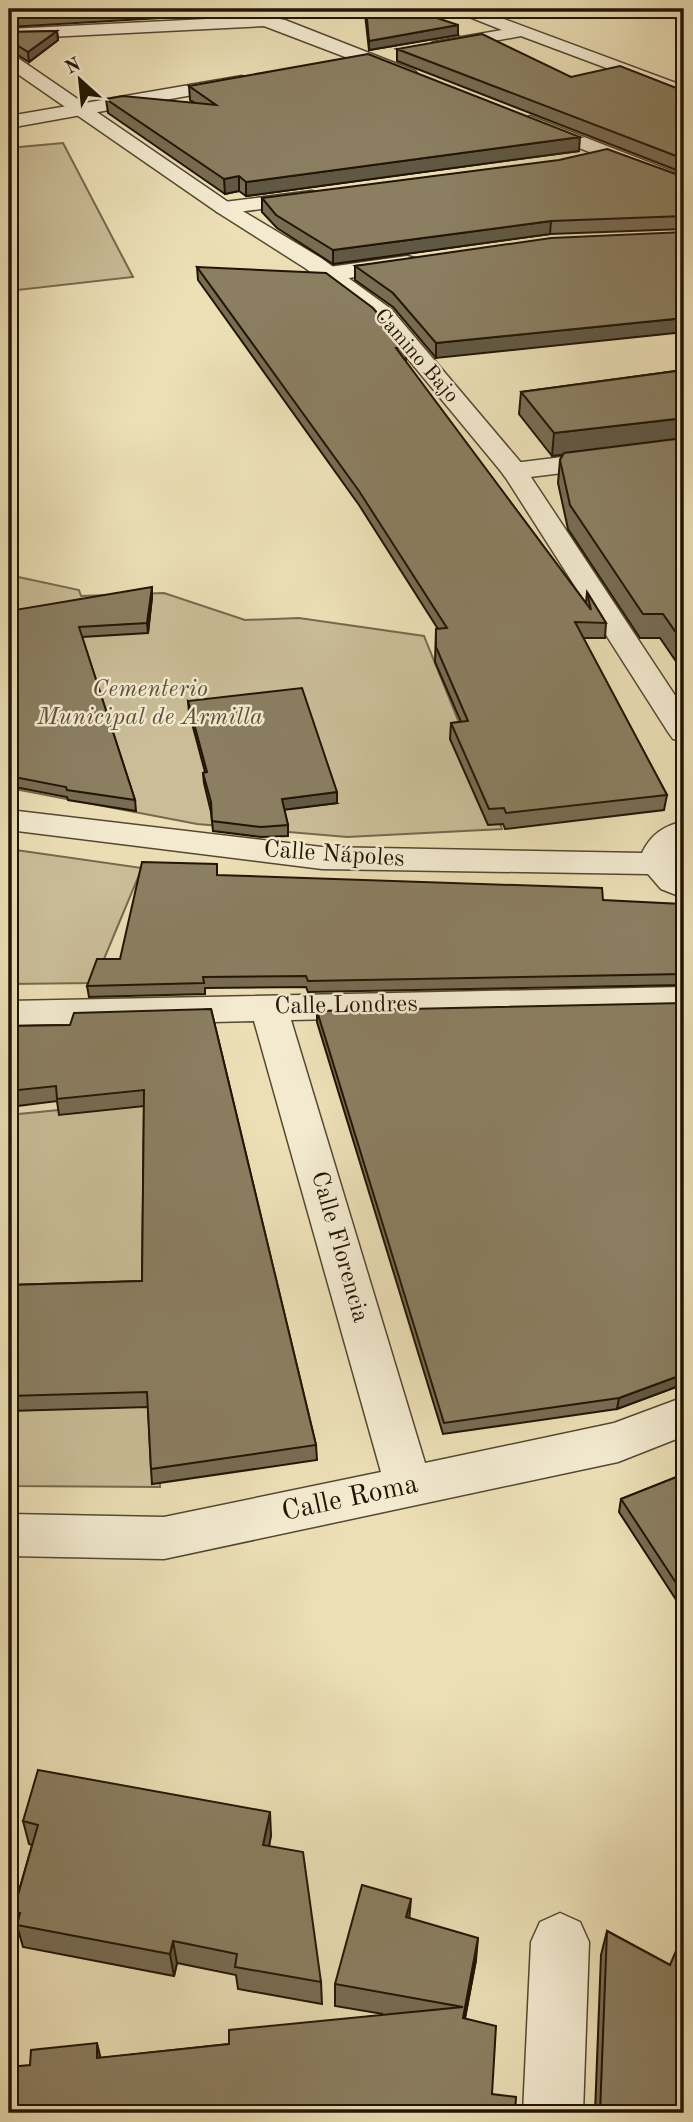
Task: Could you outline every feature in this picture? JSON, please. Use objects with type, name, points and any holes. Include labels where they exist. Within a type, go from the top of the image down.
[{"type":"street","points":[[463,9],[684,92]]},
{"type":"street","points":[[9,34],[264,22],[279,24],[432,84]]},
{"type":"street","points":[[329,66],[523,30]]},
{"type":"street","name":"Camino Bajo","points":[[9,60],[224,208],[329,274],[383,314],[514,471],[684,732]]},
{"type":"street","points":[[9,122],[263,78]]},
{"type":"street","points":[[507,114],[684,183]]},
{"type":"street","points":[[570,162],[608,153]]},
{"type":"street","points":[[224,208],[331,194]]},
{"type":"street","points":[[329,274],[431,260]]},
{"type":"street","points":[[514,471],[684,450]]},
{"type":"street","name":"Calle Nápoles","points":[[10,821],[322,858],[658,864]]},
{"type":"street","points":[[684,831],[670,836],[660,846],[658,864],[662,871],[684,887]]},
{"type":"street","name":"Calle Londres","points":[[9,1014],[684,999]]},
{"type":"street","name":"Calle Florencia","points":[[269,1008],[410,1487]]},
{"type":"street","name":"Calle Roma","points":[[9,1535],[164,1538],[618,1442],[684,1416]]},
{"type":"street","points":[[553,2113],[560,1942]]},
{"type":"green space","points":[[63,143],[133,277],[9,291],[9,148]]},
{"type":"green space","name":"Cementerio Municipal de Armilla","points":[[9,575],[79,590],[81,596],[164,593],[245,620],[299,618],[424,636],[502,829],[347,837],[197,824],[9,788]]},
{"type":"green space","points":[[9,849],[142,868],[94,983],[9,984]]},
{"type":"green space","points":[[148,1101],[160,1487],[9,1486],[9,1115]]},
{"type":"building","points":[[9,9],[157,9],[9,17]]},
{"type":"building","points":[[366,9],[430,9],[419,12],[458,25],[369,41]]},
{"type":"building","points":[[57,31],[28,52],[9,43],[9,32]]},
{"type":"building","points":[[482,34],[571,77],[620,66],[684,91],[684,159],[397,49]]},
{"type":"building","points":[[368,54],[580,137],[246,182],[239,176],[224,179],[106,99],[123,96],[216,105],[189,86]]},
{"type":"building","points":[[607,149],[684,177],[684,216],[551,221],[333,250],[276,215],[262,198],[559,160]]},
{"type":"building","points":[[684,232],[684,318],[436,343],[393,293],[355,266],[551,238]]},
{"type":"building","points":[[197,267],[326,273],[373,308],[406,347],[396,348],[591,610],[587,592],[606,623],[575,622],[667,795],[506,813],[504,808],[489,809],[451,723],[468,721],[436,647],[436,629],[447,628],[359,491]]},
{"type":"building","points":[[684,370],[684,418],[554,433],[521,392]]},
{"type":"building","points":[[684,438],[684,644],[663,614],[643,614],[570,505],[560,460],[564,453]]},
{"type":"building","points":[[152,587],[147,623],[79,627],[135,800],[67,790],[66,787],[9,776],[9,611]]},
{"type":"building","points":[[302,688],[337,792],[282,799],[288,825],[261,827],[212,821],[211,802],[203,773],[207,772],[188,701]]},
{"type":"building","points":[[142,862],[217,864],[217,875],[602,888],[603,900],[682,904],[684,974],[308,981],[306,976],[203,977],[204,983],[87,986],[97,959],[120,959]]},
{"type":"building","points":[[684,1003],[684,1374],[619,1398],[444,1423],[317,1011]]},
{"type":"building","points":[[211,1009],[316,1445],[151,1469],[147,1392],[9,1396],[9,1285],[142,1281],[144,1090],[57,1099],[56,1086],[9,1091],[9,1026],[70,1025],[74,1013]]},
{"type":"building","points":[[684,1474],[684,1595],[621,1499]]},
{"type":"building","points":[[38,1770],[270,1812],[263,1845],[303,1852],[321,1982],[235,1967],[237,1954],[173,1941],[170,1954],[17,1925],[20,1913],[13,1912],[38,1825],[23,1821]]},
{"type":"building","points":[[362,1885],[411,1899],[406,1917],[478,1938],[463,2018],[496,2026],[492,2094],[516,2097],[515,2113],[9,2113],[9,2067],[30,2065],[31,2050],[97,2043],[97,2058],[229,2044],[229,2030],[463,2007],[335,1984]]},
{"type":"building","points":[[607,1931],[670,1965],[684,1932],[684,2113],[600,2113]]}]
